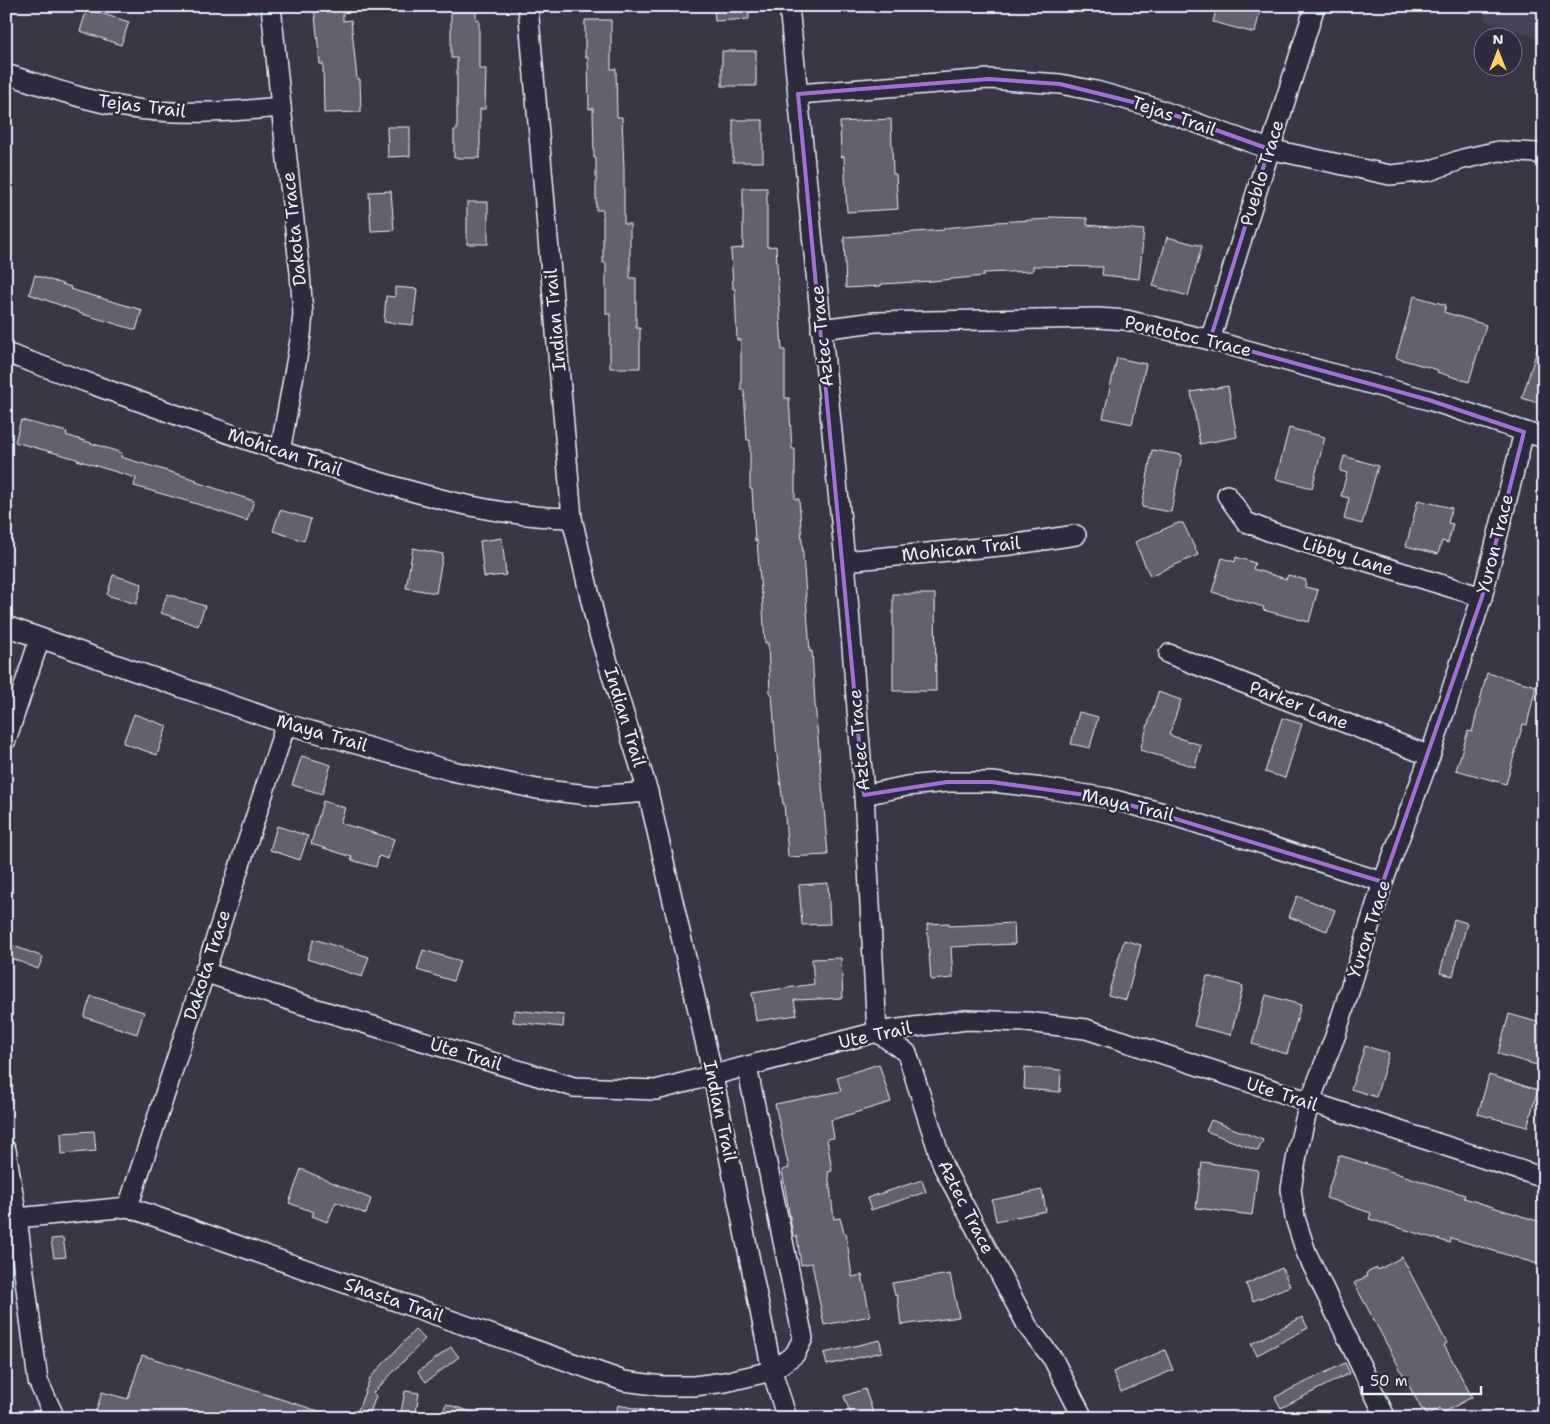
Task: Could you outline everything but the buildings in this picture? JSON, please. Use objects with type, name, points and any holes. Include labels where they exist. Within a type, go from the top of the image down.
[{"type":"street","name":"Dakota Trace","points":[[271,6],[300,273],[302,314],[301,335],[280,452]]},
{"type":"street","name":"Indian Trail","points":[[528,6],[572,518],[584,578],[597,627],[648,792],[713,1076],[772,1371],[787,1418]]},
{"type":"street","name":"Aztec Trace","points":[[789,6],[845,561],[864,795],[877,1032],[907,1053],[943,1166],[1028,1327],[1053,1359],[1083,1418]]},
{"type":"street","name":"Pueblo Trace","points":[[1210,340],[1315,6]]},
{"type":"street","name":"Tejas Trail","points":[[6,74],[125,108],[182,112],[232,111],[281,107]]},
{"type":"street","name":"Tejas Trail","points":[[798,94],[989,79],[1060,84],[1096,91],[1149,106],[1269,149],[1390,175],[1429,171],[1499,151],[1544,155]]},
{"type":"street","name":"Pontotoc Trace","points":[[821,329],[874,322],[1098,318],[1126,320],[1210,340],[1430,400],[1544,438]]},
{"type":"street","name":"Mohican Trail","points":[[6,353],[280,452],[417,494],[467,506],[540,518],[572,518]]},
{"type":"street","name":"Yuron Trace","points":[[1386,1418],[1306,1252],[1295,1218],[1291,1189],[1309,1103],[1336,1034],[1383,882],[1430,756],[1482,597],[1524,432]]},
{"type":"street","name":"Libby Lane","points":[[1227,495],[1246,522],[1270,532],[1482,597]]},
{"type":"street","name":"Mohican Trail","points":[[845,561],[1010,544],[1076,535]]},
{"type":"street","name":"Maya Trail","points":[[6,626],[286,724],[452,771],[537,788],[596,796],[648,792]]},
{"type":"street","points":[[6,740],[40,638]]},
{"type":"street","name":"Parker Lane","points":[[1169,654],[1430,756]]},
{"type":"street","name":"Dakota Trace","points":[[128,1207],[286,724]]},
{"type":"street","name":"Maya Trail","points":[[864,795],[907,786],[947,782],[992,782],[1107,798],[1171,815],[1383,882]]},
{"type":"street","name":"Ute Trail","points":[[204,972],[304,1005],[574,1087],[656,1090],[877,1032],[966,1020],[1027,1022],[1086,1029],[1544,1178]]},
{"type":"street","points":[[746,1067],[803,1338],[795,1354],[772,1371]]},
{"type":"street","points":[[6,1150],[17,1218],[38,1381],[55,1418]]},
{"type":"street","name":"Shasta Trail","points":[[17,1218],[128,1207],[624,1381],[662,1386],[694,1386],[725,1382],[772,1371]]},
{"type":"highlighted area","points":[[989,79],[1060,84],[1149,106],[1269,149],[1210,340],[1429,400],[1524,432],[1482,597],[1383,882],[1107,798],[992,782],[947,782],[864,795],[798,94]]},
{"type":"shaded area","points":[[1488,6],[1544,6],[1544,40],[1522,33],[1522,28],[1507,28],[1483,20]]}]
